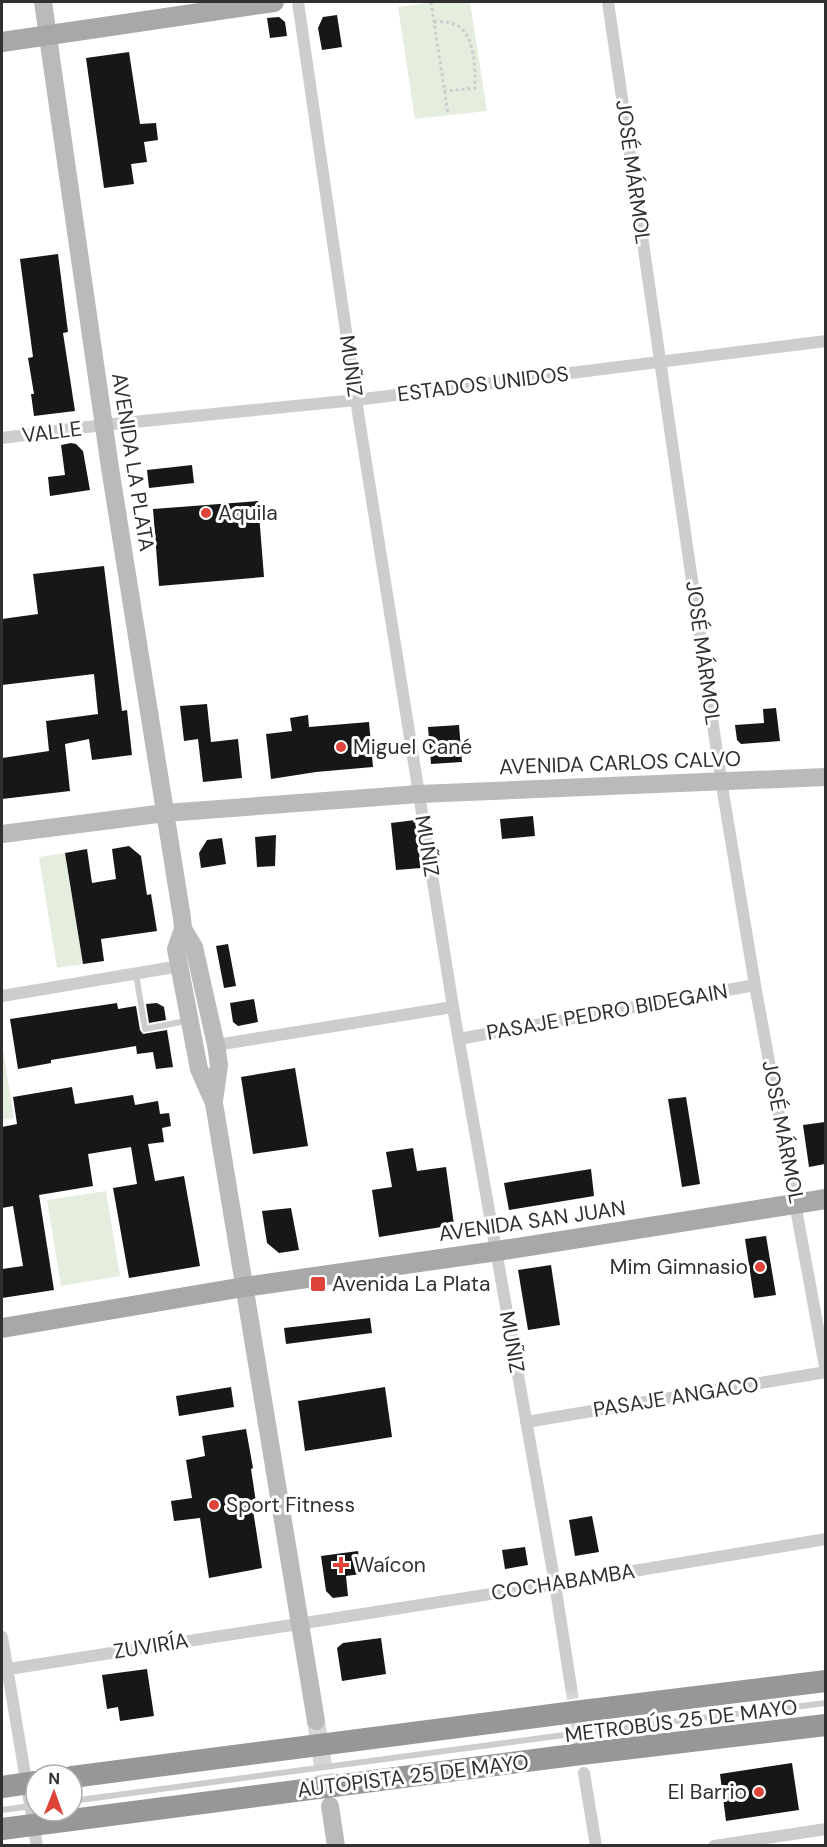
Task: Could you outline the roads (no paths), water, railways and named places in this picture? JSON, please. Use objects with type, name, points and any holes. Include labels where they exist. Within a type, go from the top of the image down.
[{"type":"highway","name":"AUTOPISTA 25 DE MAYO","points":[[84,1776],[562,1713],[825,1681]]},
{"type":"highway","name":"AUTOPISTA 25 DE MAYO","points":[[2,1829],[581,1754],[825,1725]]},
{"type":"highway","points":[[2,1787],[24,1784]]},
{"type":"main road","name":"AVENIDA LA PLATA","points":[[43,2],[104,426],[183,929],[194,947],[219,1065],[214,1103]]},
{"type":"main road","points":[[2,42],[274,2]]},
{"type":"main road","name":"AVENIDA CARLOS CALVO","points":[[2,834],[165,813],[419,794],[825,777]]},
{"type":"main road","name":"AVENIDA LA PLATA","points":[[183,929],[176,949],[199,1069],[214,1103],[316,1721]]},
{"type":"main road","points":[[180,966],[187,965],[191,970],[200,1015],[214,1036]]},
{"type":"main road","name":"AVENIDA SAN JUAN","points":[[2,1328],[244,1287],[497,1251],[825,1199]]},
{"type":"main road","points":[[330,1806],[336,1845]]},
{"type":"street","name":"MUÑIZ","points":[[298,2],[356,400],[453,1006],[555,1584],[571,1688]]},
{"type":"street","name":"JOSÉ MÁRMOL","points":[[608,2],[721,780],[755,985],[825,1372]]},
{"type":"street","name":"ESTADOS UNIDOS","points":[[104,426],[356,400],[825,341]]},
{"type":"street","name":"VALLE","points":[[2,438],[104,426]]},
{"type":"street","points":[[2,996],[180,966]]},
{"type":"street","name":"PASAJE PEDRO BIDEGAIN","points":[[459,1039],[755,985]]},
{"type":"street","points":[[214,1036],[453,1006]]},
{"type":"street","name":"PASAJE ANGACO","points":[[526,1422],[825,1372]]},
{"type":"street","name":"COCHABAMBA","points":[[300,1623],[825,1539]]},
{"type":"street","name":"ZUVIRÍA","points":[[4,1669],[300,1623]]},
{"type":"street","points":[[2,1637],[4,1669],[37,1845]]},
{"type":"street","points":[[584,1773],[596,1845]]},
{"type":"street","points":[[714,1845],[825,1829]]},
{"type":"lane","points":[[136,973],[145,1029],[190,1021]]},
{"type":"lane","name":"METROBÚS 25 DE MAYO","points":[[84,1799],[582,1732],[825,1704]]},
{"type":"lane","points":[[2,1810],[24,1807]]},
{"type":"tunnel","points":[[571,1687],[582,1757]]},
{"type":"tunnel","points":[[316,1721],[328,1798]]},
{"type":"place","name":"Aquila","points":[[206,513]]},
{"type":"place","name":"Miguel Cané","points":[[341,747]]},
{"type":"place","name":"Mim Gimnasio","points":[[760,1267]]},
{"type":"place","name":"Avenida La Plata","points":[[318,1284]]},
{"type":"place","name":"Sport Fitness","points":[[214,1505]]},
{"type":"place","name":"Waícon","points":[[341,1565]]},
{"type":"place","name":"El Barrio","points":[[759,1792]]}]
